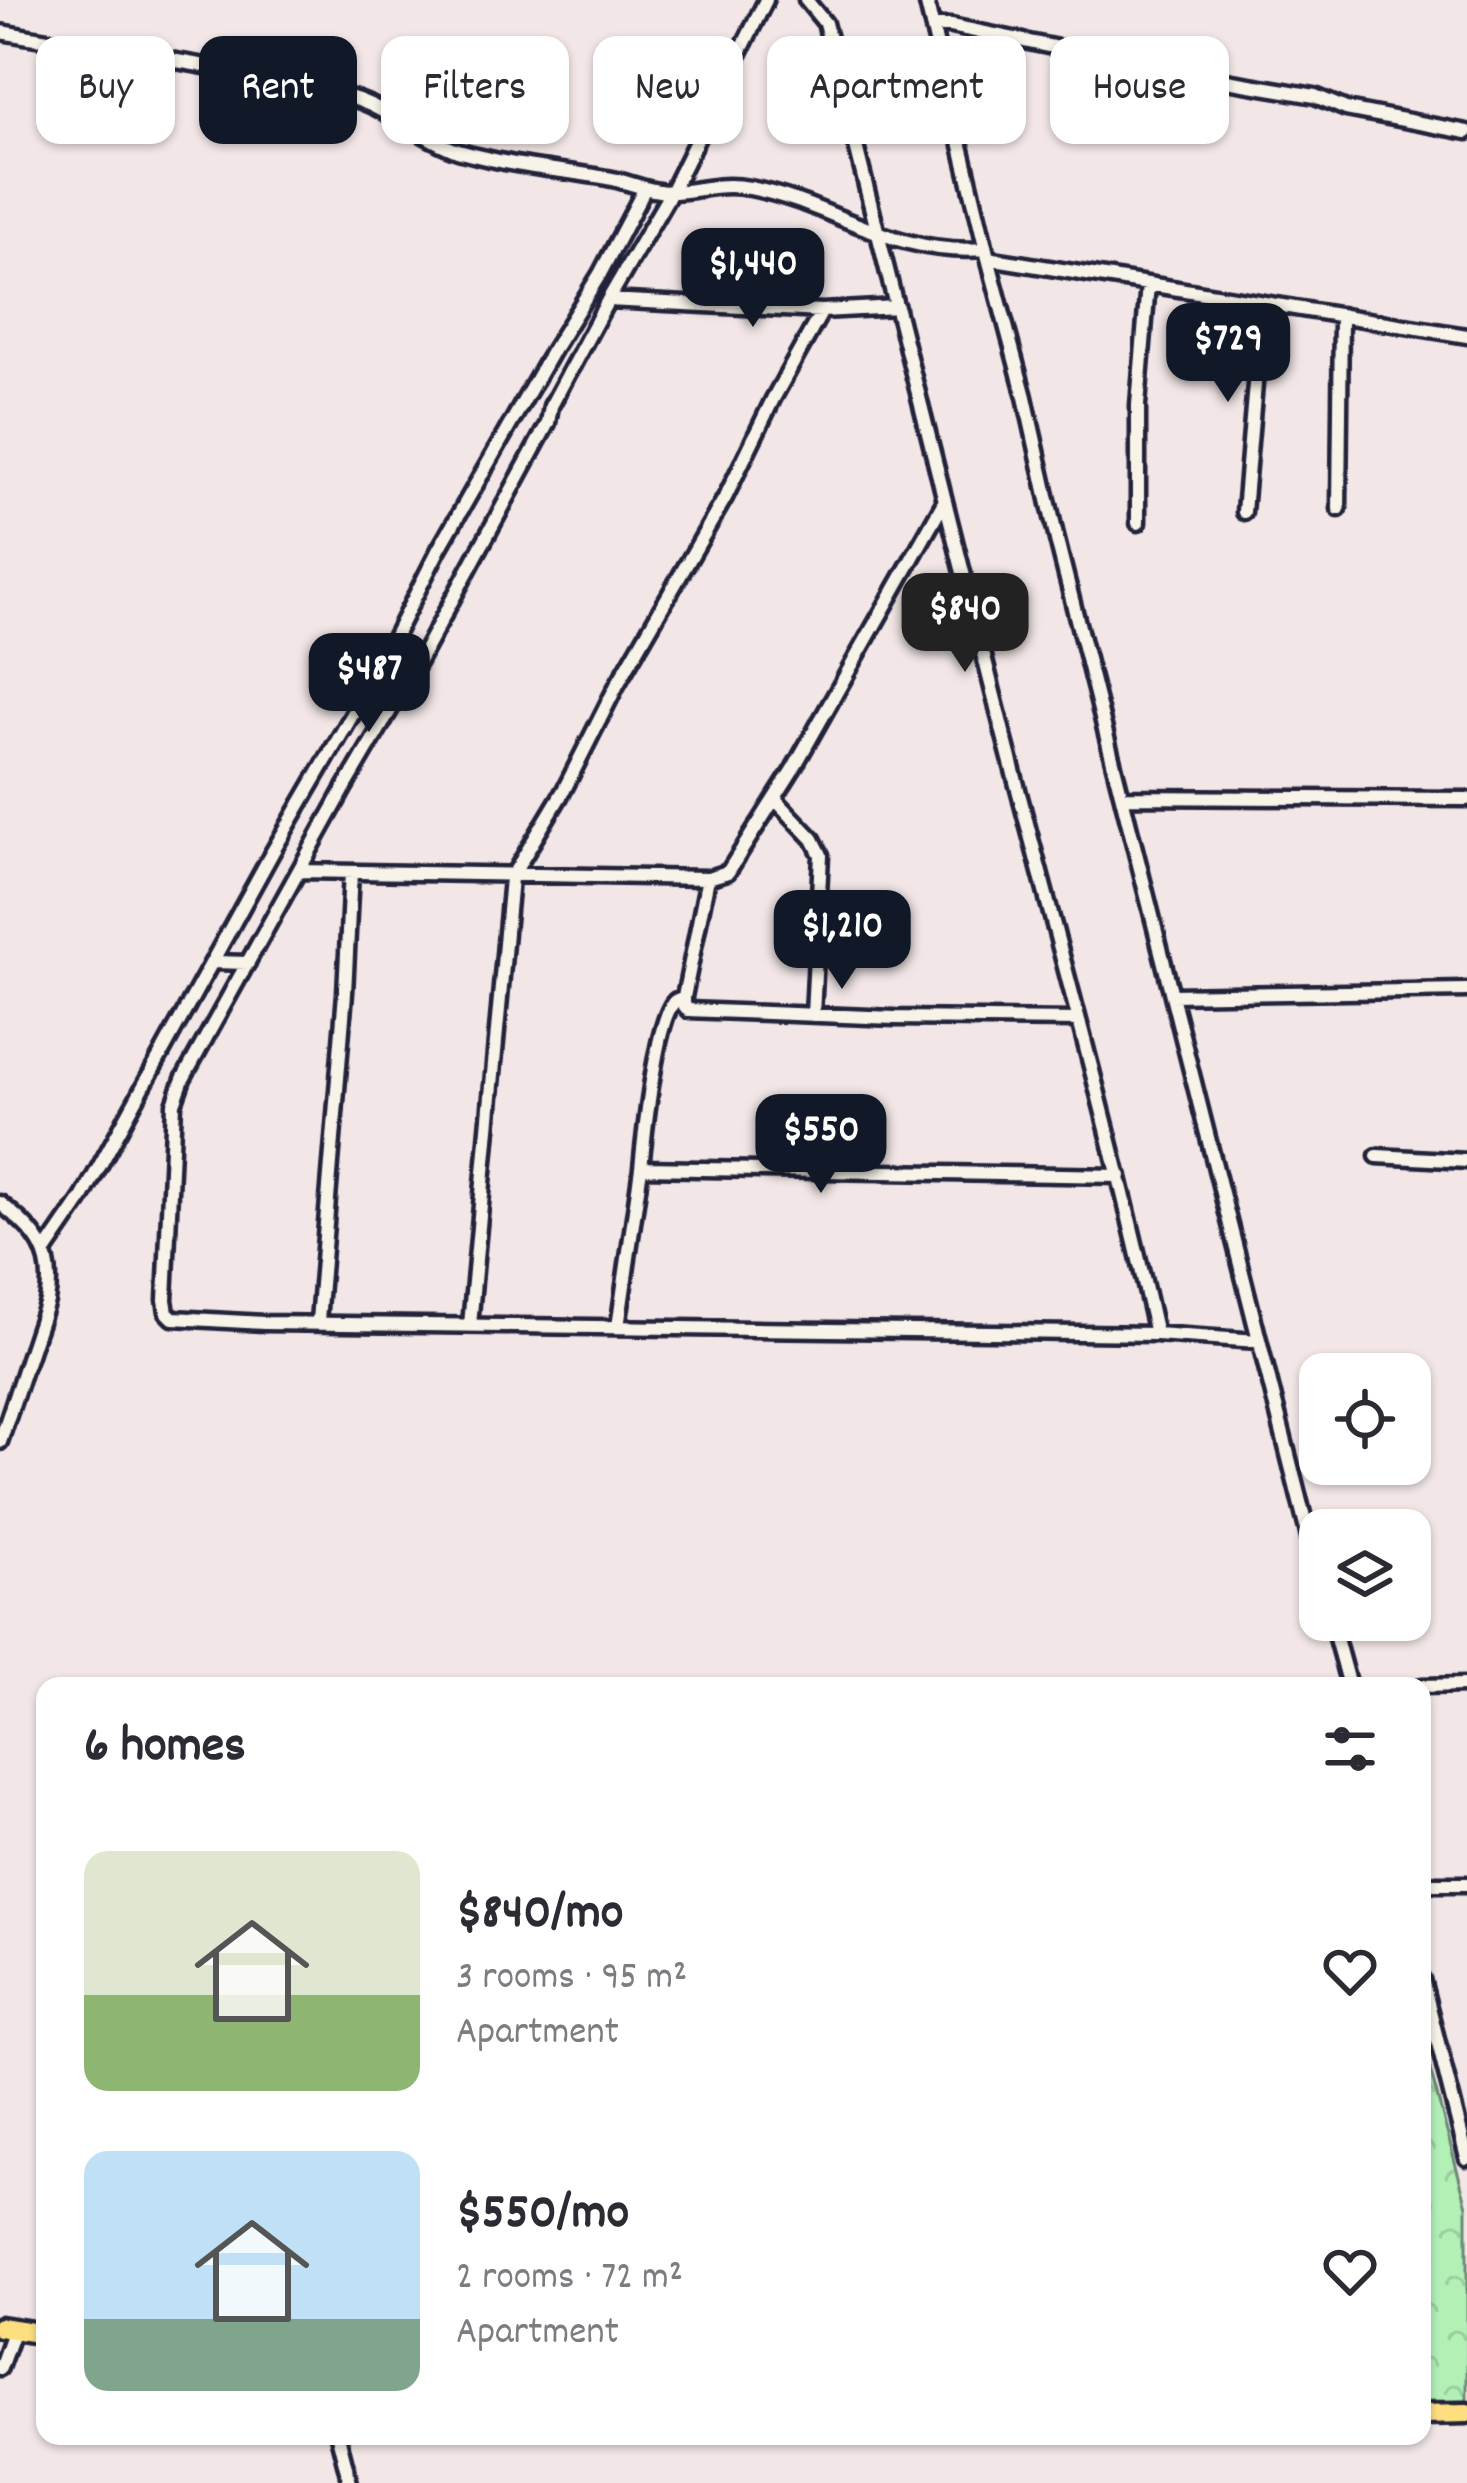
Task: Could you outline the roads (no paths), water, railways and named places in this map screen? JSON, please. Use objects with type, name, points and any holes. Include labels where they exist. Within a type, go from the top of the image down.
[{"type":"highway","points":[[1431,2414],[1467,2413]]},
{"type":"street","points":[[766,0],[671,193],[608,299],[486,538],[177,1092],[167,1312],[173,1318],[264,1323],[1156,1334],[1258,1341]]},
{"type":"street","points":[[806,0],[825,23],[881,236],[1156,1334]]},
{"type":"street","points":[[926,0],[1301,1509]]},
{"type":"street","points":[[932,26],[1316,96],[1346,109],[1467,132]]},
{"type":"street","points":[[0,32],[352,98],[380,108],[455,150],[542,170],[612,178],[644,190],[671,193],[714,185],[755,189],[881,236],[925,247],[1467,336]]},
{"type":"street","points":[[45,1252],[82,1198],[372,681],[439,549],[644,190]]},
{"type":"street","points":[[1138,523],[1138,406],[1148,284]]},
{"type":"street","points":[[608,299],[822,311],[897,307]]},
{"type":"street","points":[[1244,512],[1262,303]]},
{"type":"street","points":[[470,1325],[510,884],[696,550],[822,311]]},
{"type":"street","points":[[1339,509],[1341,315]]},
{"type":"street","points":[[299,871],[708,878],[728,872],[775,799],[944,502]]},
{"type":"street","points":[[1124,797],[1467,799]]},
{"type":"street","points":[[775,799],[821,855],[813,1015]]},
{"type":"street","points":[[318,1322],[351,872]]},
{"type":"street","points":[[708,878],[684,997],[688,1010],[1079,1020]]},
{"type":"street","points":[[214,962],[248,963]]},
{"type":"street","points":[[1172,995],[1467,990]]},
{"type":"street","points":[[618,1328],[652,1072],[668,1013],[684,997]]},
{"type":"street","points":[[1377,1156],[1467,1161]]},
{"type":"street","points":[[640,1168],[1120,1176]]},
{"type":"street","points":[[0,1203],[37,1236],[51,1280],[0,1442]]},
{"type":"street","points":[[1336,1641],[1346,1677]]},
{"type":"street","points":[[1431,1686],[1467,1685]]},
{"type":"street","points":[[1431,1883],[1467,1884]]},
{"type":"street","points":[[1431,2014],[1467,2158]]},
{"type":"street","points":[[1451,2093],[1467,2092]]},
{"type":"street","points":[[0,2368],[7,2328]]},
{"type":"street","points":[[340,2445],[350,2483]]}]
